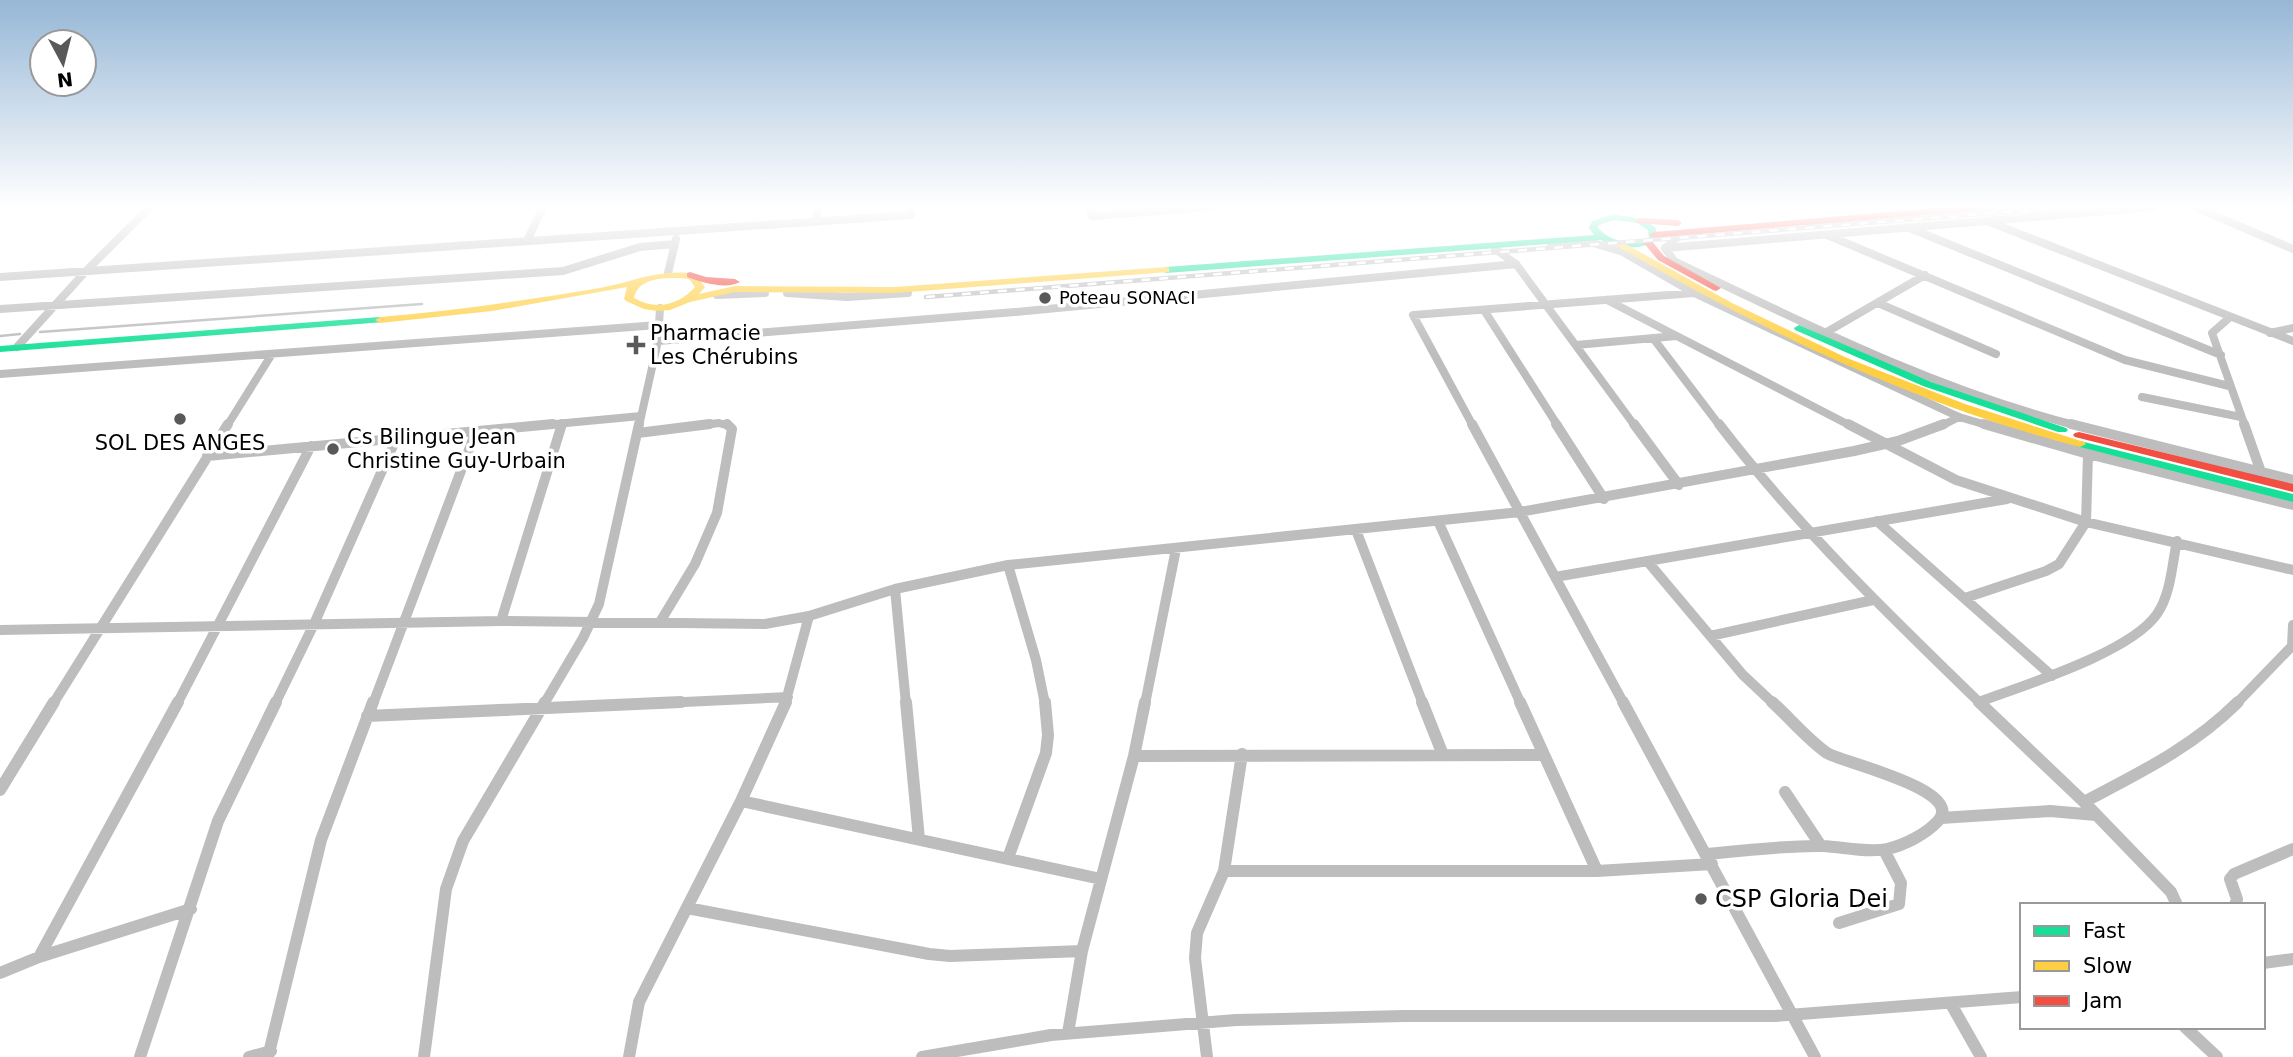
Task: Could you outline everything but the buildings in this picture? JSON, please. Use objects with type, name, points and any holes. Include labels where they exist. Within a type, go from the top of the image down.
[{"type":"main road","points":[[0,349],[439,316],[639,282],[668,273],[719,281],[795,279],[867,282],[1225,256]]},
{"type":"main road","points":[[0,358],[439,325],[568,302],[630,300],[644,307],[660,308],[702,295],[763,287],[858,292],[1343,256]]},
{"type":"main road","points":[[1638,256],[1698,292],[1954,405],[2107,452],[2293,498]]},
{"type":"main road","points":[[1660,256],[1686,273],[1759,310],[1927,384],[2076,434],[2293,488]]},
{"type":"main road","points":[[689,299],[700,286],[690,275]]},
{"type":"main road","points":[[630,300],[630,291],[639,282]]},
{"type":"street","points":[[17,347],[101,256]]},
{"type":"street","points":[[0,277],[302,256]]},
{"type":"street","points":[[0,309],[563,271],[615,256]]},
{"type":"street","points":[[668,273],[672,256]]},
{"type":"street","points":[[702,295],[877,295],[1386,256]]},
{"type":"street","points":[[1506,256],[1517,264],[1678,485]]},
{"type":"street","points":[[1631,256],[1698,292],[1959,417],[2088,454],[2293,505]]},
{"type":"street","points":[[1671,256],[1674,261],[1825,333],[1955,389],[2023,412],[2293,480]]},
{"type":"street","points":[[1880,256],[2125,360],[2229,386]]},
{"type":"street","points":[[1978,256],[2221,355]]},
{"type":"street","points":[[2081,256],[2229,318],[2293,341]]},
{"type":"street","points":[[658,341],[1015,312],[1517,264]]},
{"type":"street","points":[[1825,333],[1925,275]]},
{"type":"street","points":[[1698,292],[1413,316],[1815,1057]]},
{"type":"street","points":[[1607,300],[1956,480],[2007,499],[2086,522],[2293,570]]},
{"type":"street","points":[[1878,303],[1996,354]]},
{"type":"street","points":[[424,1057],[446,889],[452,869],[463,841],[591,621],[603,589],[658,341],[660,308]]},
{"type":"street","points":[[1484,310],[1604,499]]},
{"type":"street","points":[[2229,318],[2212,333],[2261,472]]},
{"type":"street","points":[[0,374],[658,325]]},
{"type":"street","points":[[2270,333],[2293,328]]},
{"type":"street","points":[[1576,345],[1676,336]]},
{"type":"street","points":[[1653,338],[1754,470],[1872,600],[2084,802],[2171,892],[2176,903]]},
{"type":"street","points":[[0,790],[272,354]]},
{"type":"street","points":[[2142,397],[2241,417]]},
{"type":"street","points":[[207,456],[641,416]]},
{"type":"street","points":[[0,630],[501,621],[765,624],[809,616],[895,589],[1008,565],[1520,512],[1604,499],[1888,443],[1937,428],[1959,417]]},
{"type":"street","points":[[501,621],[562,423]]},
{"type":"street","points":[[638,433],[719,423],[732,429],[717,513],[695,564],[660,622]]},
{"type":"street","points":[[249,1057],[269,1054],[321,840],[477,431]]},
{"type":"street","points":[[139,1057],[191,909],[218,821],[314,624],[396,439]]},
{"type":"street","points":[[39,957],[220,624],[311,446]]},
{"type":"street","points":[[1965,598],[2046,572],[2059,564],[2086,522],[2088,454]]},
{"type":"street","points":[[1555,577],[2007,499]]},
{"type":"street","points":[[1438,521],[1597,871]]},
{"type":"street","points":[[1877,521],[2052,676]]},
{"type":"street","points":[[1356,530],[1443,755]]},
{"type":"street","points":[[1979,702],[2052,676],[2143,630],[2157,615],[2163,601],[2177,541]]},
{"type":"street","points":[[1068,1033],[1082,951],[1134,756],[1176,549]]},
{"type":"street","points":[[1648,562],[1743,675],[1828,754],[1914,784],[1940,803],[1943,812],[1941,818]]},
{"type":"street","points":[[1008,565],[1045,701],[1048,732],[1047,751],[1008,858]]},
{"type":"street","points":[[895,589],[919,839]]},
{"type":"street","points":[[1710,636],[1872,600]]},
{"type":"street","points":[[629,1057],[639,1002],[741,800],[788,697],[809,616]]},
{"type":"street","points":[[2084,802],[2176,753],[2213,727],[2292,646],[2293,625]]},
{"type":"street","points":[[367,716],[788,697]]},
{"type":"street","points":[[1208,1057],[1201,1022],[1195,958],[1197,933],[1224,871],[1242,754]]},
{"type":"street","points":[[1134,756],[1544,755]]},
{"type":"street","points":[[1785,792],[1821,846]]},
{"type":"street","points":[[741,800],[1101,879]]},
{"type":"street","points":[[1224,871],[1597,871],[1821,846],[1884,849],[1901,845],[1941,818],[2050,811],[2096,814]]},
{"type":"street","points":[[1839,923],[1899,904],[1904,895],[1903,884],[1884,849]]},
{"type":"street","points":[[2236,903],[2237,899],[2230,879],[2235,873],[2293,849]]},
{"type":"street","points":[[687,908],[929,954],[950,956],[1082,951]]},
{"type":"street","points":[[0,972],[191,909]]},
{"type":"street","points":[[2265,963],[2293,959]]},
{"type":"street","points":[[922,1057],[1068,1033],[1201,1022],[1482,1014],[1794,1015],[2020,997]]},
{"type":"street","points":[[1951,1004],[1981,1057]]},
{"type":"street","points":[[2187,1029],[2217,1057]]},
{"type":"waterway","points":[[40,332],[422,304]]},
{"type":"waterway","points":[[0,336],[20,334]]},
{"type":"railway","points":[[926,297],[1444,256]]},
{"type":"traffic: fast","points":[[1166,270],[1346,256]]},
{"type":"traffic: fast","points":[[0,349],[380,320]]},
{"type":"traffic: fast","points":[[1799,328],[1927,384],[2062,430]]},
{"type":"traffic: fast","points":[[2080,444],[2293,498]]},
{"type":"traffic: slow","points":[[1641,256],[1729,305],[1843,360],[1961,406],[2080,444]]},
{"type":"traffic: slow","points":[[689,299],[735,289],[895,290],[1166,270]]},
{"type":"traffic: slow","points":[[380,320],[520,303],[603,290],[668,275],[692,276],[700,287],[685,301],[667,308],[657,308],[647,307],[629,299],[631,289],[639,282]]},
{"type":"traffic: jam","points":[[1660,256],[1716,288]]},
{"type":"traffic: jam","points":[[690,275],[705,280],[735,282]]},
{"type":"traffic: jam","points":[[2079,435],[2293,488]]},
{"type":"place","name":"Poteau SONACI","points":[[1045,298]]},
{"type":"place","name":"Pharmacie Les Chérubins","points":[[636,345]]},
{"type":"place","name":"SOL DES ANGES","points":[[180,419]]},
{"type":"place","name":"Cs Bilingue Jean Christine Guy-Urbain","points":[[333,449]]},
{"type":"place","name":"CSP Gloria Dei","points":[[1701,899]]}]
